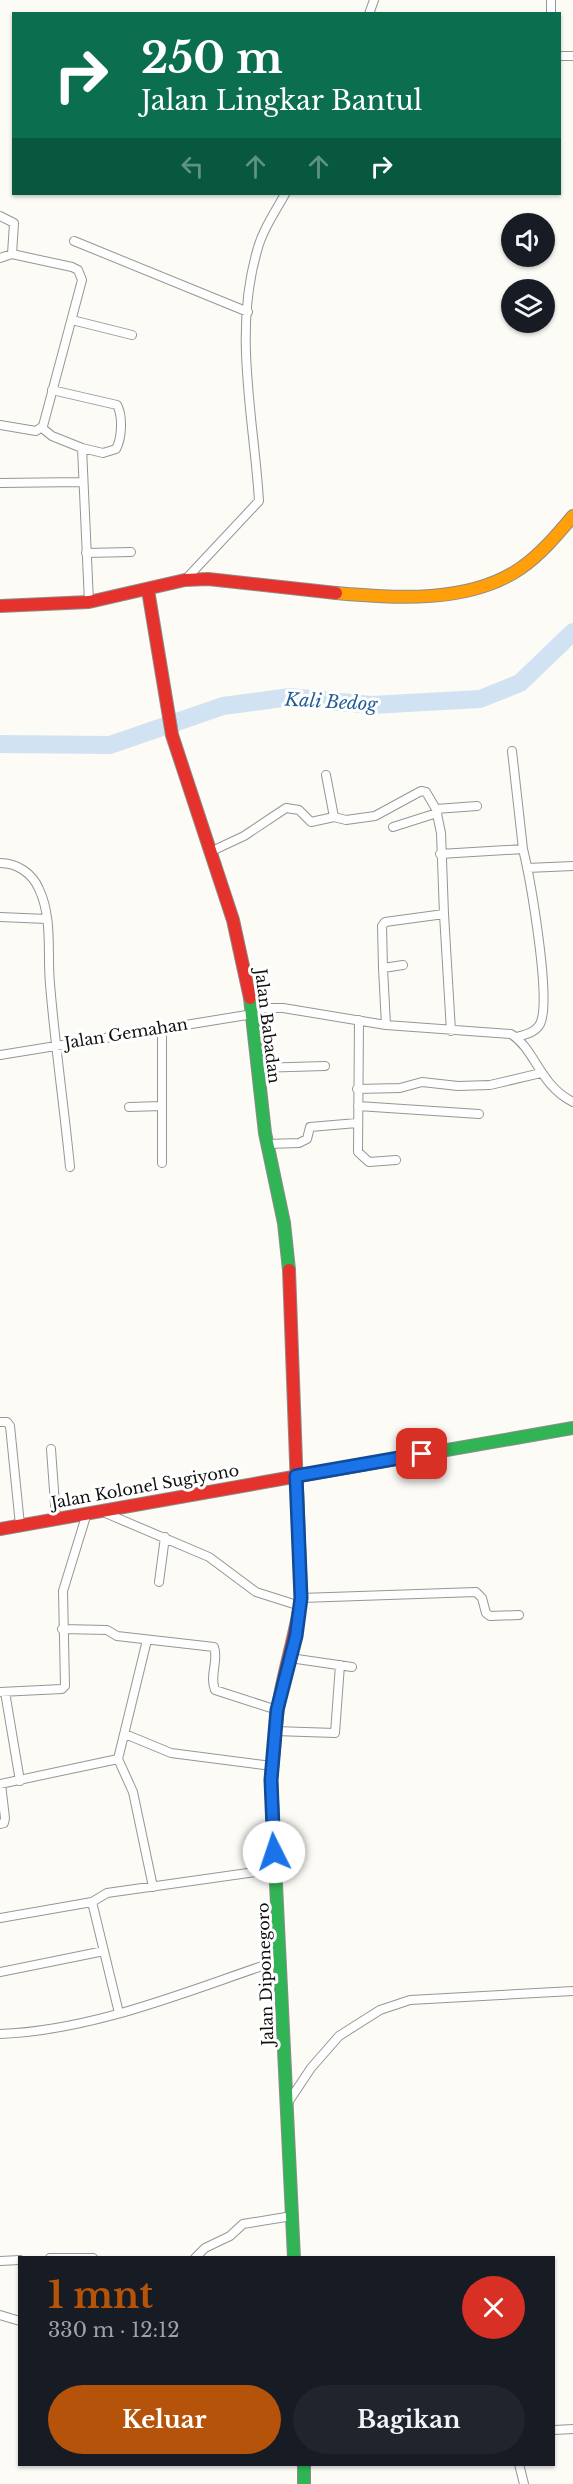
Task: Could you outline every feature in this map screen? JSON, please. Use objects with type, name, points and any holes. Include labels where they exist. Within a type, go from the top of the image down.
[{"type":"main road","points":[[0,606],[89,602],[185,580],[208,579],[267,583],[387,597],[434,594],[509,575],[540,552],[573,516]]},
{"type":"main road","name":"Jalan Babadan","points":[[148,590],[166,705],[177,753],[212,851],[239,940],[253,1014],[257,1068],[267,1144],[287,1245],[296,1476]]},
{"type":"main road","name":"Jalan Kolonel Sugiyono","points":[[0,1529],[573,1428]]},
{"type":"main road","name":"Jalan Diponegoro","points":[[294,2256],[272,1810],[272,1766],[277,1710],[301,1602],[296,1476]]},
{"type":"main road","points":[[304,2466],[304,2484]]},
{"type":"street","points":[[185,580],[259,501],[245,362],[248,312],[257,249],[284,195]]},
{"type":"street","points":[[0,216],[14,223],[12,254]]},
{"type":"street","points":[[74,241],[248,312]]},
{"type":"street","points":[[0,258],[12,254],[72,267],[78,270],[82,280],[42,428]]},
{"type":"street","points":[[72,320],[132,335]]},
{"type":"street","points":[[42,428],[52,436],[82,448],[106,453],[116,449],[120,439],[118,406],[52,390]]},
{"type":"street","points":[[0,425],[32,431],[42,428]]},
{"type":"street","points":[[82,448],[81,483],[89,602]]},
{"type":"street","points":[[0,483],[81,483]]},
{"type":"street","points":[[86,553],[131,552]]},
{"type":"street","points":[[512,751],[523,849],[528,868],[543,984],[541,1023],[535,1030],[516,1037],[541,1073],[560,1095],[573,1102]]},
{"type":"street","points":[[326,775],[333,817]]},
{"type":"street","points":[[212,851],[244,836],[286,808],[299,810],[310,822],[333,817],[346,820],[375,816],[421,790],[426,792],[437,811],[441,833],[440,854],[451,1031]]},
{"type":"street","points":[[393,827],[437,811],[477,806]]},
{"type":"street","points":[[440,854],[523,849]]},
{"type":"street","points":[[0,863],[15,866],[32,878],[44,901],[50,983],[70,1167]]},
{"type":"street","points":[[528,868],[573,866]]},
{"type":"street","points":[[386,1025],[382,926],[385,922],[444,914]]},
{"type":"street","points":[[0,917],[47,919]]},
{"type":"street","points":[[383,968],[403,965]]},
{"type":"street","name":"Jalan Gemahan","points":[[0,1055],[253,1014],[263,1008],[283,1008],[386,1025],[451,1031],[506,1032],[516,1037]]},
{"type":"street","points":[[359,1020],[357,1150],[362,1158],[369,1162],[396,1160]]},
{"type":"street","points":[[162,1028],[162,1163]]},
{"type":"street","points":[[257,1068],[325,1066]]},
{"type":"street","points":[[357,1089],[400,1088],[422,1082],[459,1086],[490,1085],[541,1073]]},
{"type":"street","points":[[358,1106],[479,1114]]},
{"type":"street","points":[[129,1107],[162,1107]]},
{"type":"street","points":[[267,1144],[299,1143],[307,1138],[310,1127],[357,1123]]},
{"type":"street","points":[[0,1422],[6,1422],[10,1426],[20,1525]]},
{"type":"street","points":[[51,1449],[56,1518]]},
{"type":"street","points":[[20,1781],[3,1692],[65,1686],[62,1629],[64,1584],[93,1512],[165,1538],[218,1563],[256,1592],[301,1602],[476,1592],[482,1598],[486,1613],[490,1616],[519,1615]]},
{"type":"street","points":[[159,1582],[165,1538]]},
{"type":"street","points":[[62,1629],[107,1629],[117,1636],[214,1647],[216,1652],[213,1680],[215,1690],[277,1710]]},
{"type":"street","points":[[147,1640],[118,1759],[127,1774],[133,1792],[153,1887]]},
{"type":"street","points":[[290,1658],[352,1667]]},
{"type":"street","points":[[275,1731],[335,1733],[340,1665]]},
{"type":"street","points":[[125,1734],[171,1753],[272,1766]]},
{"type":"street","points":[[0,1824],[4,1823],[5,1818],[0,1784],[118,1759]]},
{"type":"street","points":[[0,1918],[92,1902],[103,1894],[276,1869]]},
{"type":"street","points":[[92,1902],[119,2013]]},
{"type":"street","points":[[0,1972],[104,1951]]},
{"type":"street","points":[[0,2034],[69,2028],[280,1960]]},
{"type":"street","points":[[287,2104],[311,2068],[339,2036],[380,2010],[410,2000],[573,1991]]},
{"type":"street","points":[[197,2256],[205,2248],[230,2236],[243,2224],[292,2216]]},
{"type":"street","points":[[0,2261],[18,2260]]},
{"type":"street","points":[[0,2315],[18,2320]]},
{"type":"street","points":[[555,2430],[573,2429]]},
{"type":"street","points":[[520,2466],[524,2484]]},
{"type":"waterway","name":"Kali Bedog","points":[[0,744],[110,745],[223,706],[290,697],[371,705],[480,699],[520,683],[573,632]]},
{"type":"traffic: fast","points":[[250,998],[265,1133],[284,1223],[289,1270]]},
{"type":"traffic: fast","points":[[355,1466],[573,1428]]},
{"type":"traffic: fast","points":[[276,1726],[271,1780],[294,2256]]},
{"type":"traffic: fast","points":[[304,2466],[304,2484]]},
{"type":"traffic: slow","points":[[336,593],[407,597],[455,593],[478,588],[501,580],[528,563],[573,516]]},
{"type":"traffic: jam","points":[[0,606],[89,602],[185,580],[208,579],[336,593]]},
{"type":"traffic: jam","points":[[148,590],[172,735],[233,920],[250,998]]},
{"type":"traffic: jam","points":[[276,1726],[280,1694],[301,1598],[289,1270]]},
{"type":"traffic: jam","points":[[0,1529],[355,1466]]},
{"type":"route","points":[[274,1852],[271,1780],[277,1710],[300,1616],[296,1476],[422,1454]]}]
